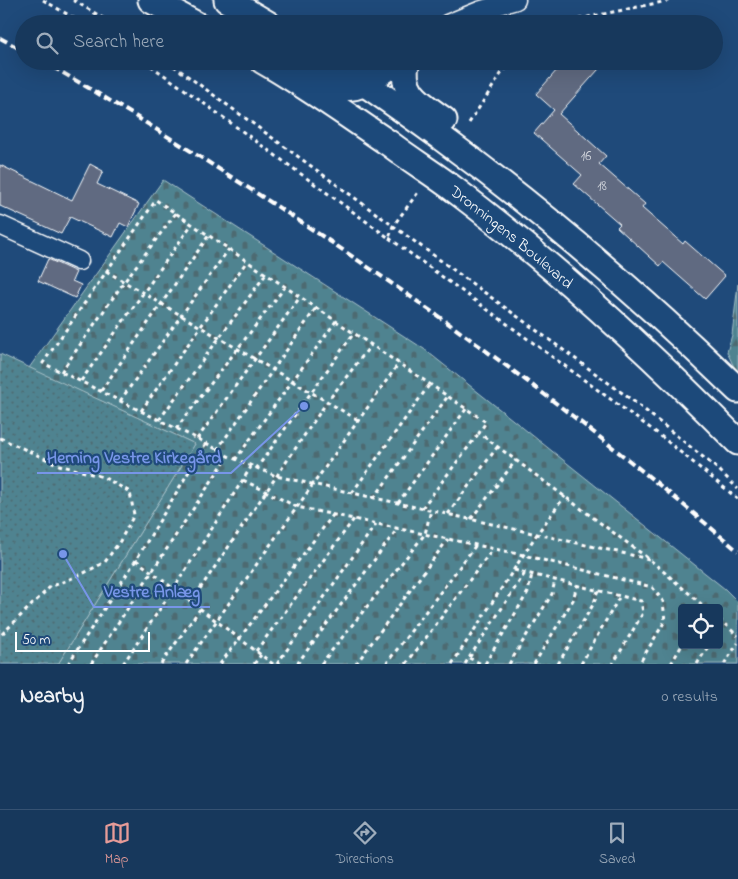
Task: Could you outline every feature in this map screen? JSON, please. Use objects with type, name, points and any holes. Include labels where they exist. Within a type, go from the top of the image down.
[{"type":"main road","points":[[151,0],[178,15]]},
{"type":"main road","points":[[227,0],[253,15]]},
{"type":"main road","name":"Dronningens Boulevard","points":[[277,70],[332,104],[454,190],[526,246],[598,308],[680,383],[738,442]]},
{"type":"main road","points":[[306,70],[324,81],[340,87],[352,73]]},
{"type":"main road","points":[[406,70],[405,80],[408,89],[418,101],[468,139],[479,166]]},
{"type":"main road","points":[[352,73],[360,104],[504,208],[553,251],[598,308]]},
{"type":"main road","points":[[352,73],[546,217],[738,390]]},
{"type":"street","points":[[469,15],[516,0]]},
{"type":"street","points":[[0,225],[79,261]]},
{"type":"path","points":[[43,0],[69,15]]},
{"type":"path","points":[[73,0],[98,15]]},
{"type":"path","points":[[598,15],[672,0]]},
{"type":"path","points":[[157,70],[657,433],[738,499]]},
{"type":"path","points":[[179,70],[636,403],[719,470],[738,489]]},
{"type":"path","points":[[469,123],[505,70]]},
{"type":"path","points":[[389,238],[393,226],[421,188]]},
{"type":"path","points":[[422,508],[486,422],[156,200],[43,363],[206,443],[234,460],[276,476],[649,558]]},
{"type":"path","points":[[61,372],[124,282],[176,213]]},
{"type":"path","points":[[81,382],[142,292],[192,224]]},
{"type":"path","points":[[101,391],[209,235]]},
{"type":"path","points":[[120,401],[229,249]]},
{"type":"path","points":[[141,411],[247,261]]},
{"type":"path","points":[[106,271],[358,420]]},
{"type":"path","points":[[158,420],[266,274]]},
{"type":"path","points":[[176,428],[285,287]]},
{"type":"path","points":[[197,439],[300,297]]},
{"type":"path","points":[[217,450],[316,308]]},
{"type":"path","points":[[234,460],[336,320]]},
{"type":"path","points":[[256,469],[354,333]]},
{"type":"path","points":[[191,602],[327,402],[371,345]]},
{"type":"path","points":[[186,664],[398,363]]},
{"type":"path","points":[[352,493],[430,384]]},
{"type":"path","points":[[374,498],[448,396]]},
{"type":"path","points":[[398,503],[466,409]]},
{"type":"path","points":[[479,433],[649,558],[701,604]]},
{"type":"path","points":[[0,438],[58,465],[103,477],[130,492],[134,515],[120,541],[105,562],[50,588],[0,636]]},
{"type":"path","points":[[68,664],[136,560],[206,443]]},
{"type":"path","points":[[448,514],[498,446]]},
{"type":"path","points":[[91,664],[228,456]]},
{"type":"path","points":[[471,519],[516,460]]},
{"type":"path","points":[[123,664],[251,467]]},
{"type":"path","points":[[243,480],[297,507],[523,555],[652,587],[663,601],[665,620],[639,664]]},
{"type":"path","points":[[452,664],[537,534],[565,496]]},
{"type":"path","points":[[321,664],[425,534],[430,510]]},
{"type":"path","points":[[220,664],[333,515]]},
{"type":"path","points":[[256,651],[354,519]]},
{"type":"path","points":[[136,560],[275,664],[376,524]]},
{"type":"path","points":[[297,664],[398,528]]},
{"type":"path","points":[[356,664],[448,539]]},
{"type":"path","points":[[386,664],[476,545]]},
{"type":"path","points":[[406,664],[493,549]]},
{"type":"path","points":[[514,570],[641,602],[643,613],[613,664]]},
{"type":"path","points":[[465,664],[525,573]]},
{"type":"path","points":[[469,658],[483,664],[528,592],[532,574]]},
{"type":"path","points":[[509,664],[552,594],[555,580]]},
{"type":"path","points":[[534,664],[573,600],[577,586]]},
{"type":"path","points":[[558,664],[594,603],[598,591]]},
{"type":"path","points":[[581,664],[620,596]]},
{"type":"path","points":[[161,664],[200,609]]},
{"type":"path","points":[[723,623],[738,636]]},
{"type":"path","points":[[724,664],[738,643]]},
{"type":"path","points":[[671,664],[680,649]]},
{"type":"path","points":[[697,664],[706,649]]},
{"type":"path","points":[[254,664],[261,655]]},
{"type":"green space","points":[[163,180],[424,349],[725,589],[738,602],[738,664],[58,664],[195,444],[29,368]]},
{"type":"green space","points":[[738,284],[738,371],[727,352],[732,335]]},
{"type":"green space","points":[[0,354],[195,444],[58,664],[0,664]]},
{"type":"building","points":[[557,70],[598,70],[559,114],[606,156],[599,164],[645,204],[642,208],[683,244],[685,241],[725,276],[705,299],[663,262],[660,266],[617,227],[620,224],[574,184],[582,175],[534,133],[554,110],[536,94]]},
{"type":"building","points":[[90,164],[103,171],[97,184],[139,204],[128,227],[120,223],[113,237],[70,217],[61,234],[0,206],[0,165],[72,200]]},
{"type":"building","points":[[48,259],[76,272],[72,281],[81,285],[75,298],[38,281]]},
{"type":"railway","points":[[0,38],[15,46]]},
{"type":"railway","points":[[57,70],[116,104],[236,180],[431,311],[494,356],[618,451],[738,551]]},
{"type":"place","name":"Herning Vestre Kirkegård","points":[[304,406]]},
{"type":"place","name":"Vestre Anlæg","points":[[63,554]]}]
